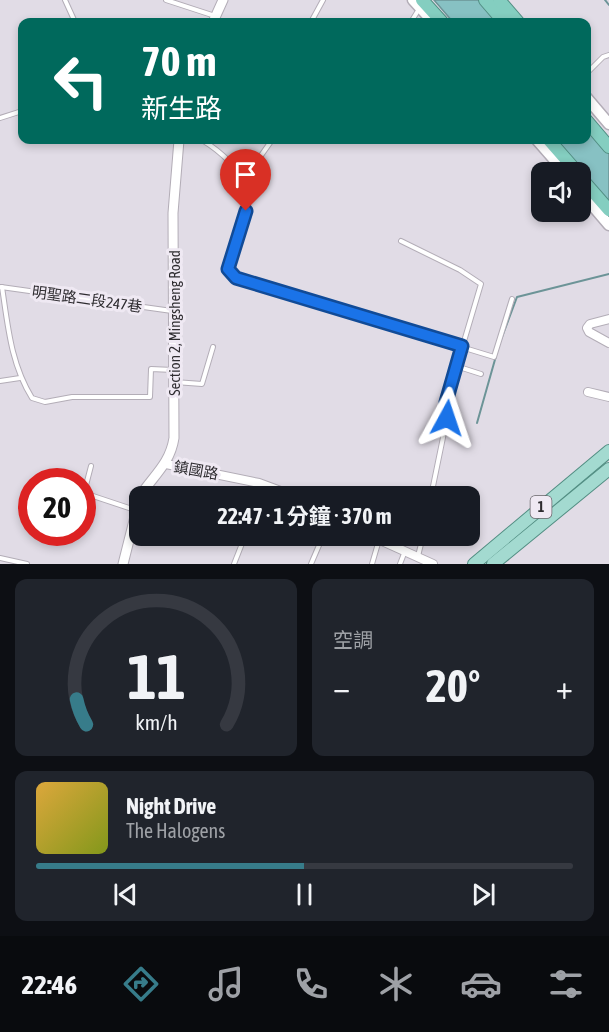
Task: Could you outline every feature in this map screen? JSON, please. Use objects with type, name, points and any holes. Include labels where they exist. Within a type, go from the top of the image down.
[{"type":"highway","points":[[430,0],[446,18]]},
{"type":"highway","points":[[485,0],[501,18]]},
{"type":"highway","points":[[499,0],[515,18]]},
{"type":"highway","points":[[418,3],[437,18]]},
{"type":"highway","points":[[591,126],[609,147]]},
{"type":"highway","points":[[552,144],[568,162]]},
{"type":"highway","points":[[591,190],[609,210]]},
{"type":"main road","points":[[504,0],[520,18]]},
{"type":"main road","points":[[418,3],[430,18]]},
{"type":"main road","points":[[591,103],[609,124]]},
{"type":"main road","points":[[540,144],[556,162]]},
{"type":"main road","points":[[591,204],[609,225]]},
{"type":"main road","name":"1","points":[[474,564],[609,451]]},
{"type":"main road","name":"1","points":[[494,564],[609,469]]},
{"type":"street","points":[[215,18],[223,0]]},
{"type":"street","name":"Section 2, Mingsheng Road","points":[[149,486],[172,454],[174,438],[173,213],[179,144]]},
{"type":"street","points":[[609,319],[590,324],[587,328],[589,332],[609,343]]},
{"type":"street","points":[[588,392],[609,397]]},
{"type":"street","name":"鎮國路","points":[[166,464],[267,486]]},
{"type":"street","name":"Section 2, Mingsheng Road","points":[[123,564],[129,537]]},
{"type":"street","points":[[394,546],[433,564]]},
{"type":"lane","points":[[65,0],[73,18]]},
{"type":"lane","points":[[166,0],[212,18]]},
{"type":"lane","points":[[313,18],[323,0]]},
{"type":"lane","points":[[412,18],[418,3]]},
{"type":"lane","points":[[591,69],[603,57],[609,55]]},
{"type":"lane","points":[[0,118],[18,112]]},
{"type":"lane","points":[[209,144],[245,178],[252,191],[228,269],[236,278],[494,357],[512,299]]},
{"type":"lane","points":[[245,178],[269,144]]},
{"type":"lane","points":[[400,241],[460,270],[481,284],[446,402],[447,418],[433,486]]},
{"type":"lane","points":[[1,287],[12,351],[20,378],[32,398],[45,402],[72,397],[150,397],[151,369],[174,370]]},
{"type":"lane","name":"明聖路二段247巷","points":[[1,287],[174,311]]},
{"type":"lane","points":[[174,382],[202,384],[213,347]]},
{"type":"lane","points":[[456,366],[481,374]]},
{"type":"lane","points":[[0,381],[20,378]]},
{"type":"lane","points":[[91,466],[84,493],[129,508]]},
{"type":"lane","points":[[234,564],[241,546]]},
{"type":"lane","points":[[311,564],[319,546]]},
{"type":"lane","points":[[372,564],[378,546]]},
{"type":"lane","points":[[418,557],[421,546]]},
{"type":"lane","points":[[400,564],[405,551]]},
{"type":"lane","points":[[0,558],[27,564]]},
{"type":"water","points":[[434,0],[480,0],[496,18],[450,18]]},
{"type":"water","points":[[591,131],[609,152],[609,206],[591,185],[591,162],[571,162],[555,144],[591,144]]},
{"type":"waterway","points":[[605,0],[609,5]]},
{"type":"waterway","points":[[499,345],[517,297],[609,274]]},
{"type":"waterway","points":[[477,423],[496,356]]},
{"type":"route","points":[[246,211],[228,269],[236,278],[462,346],[446,402],[447,418]]}]
